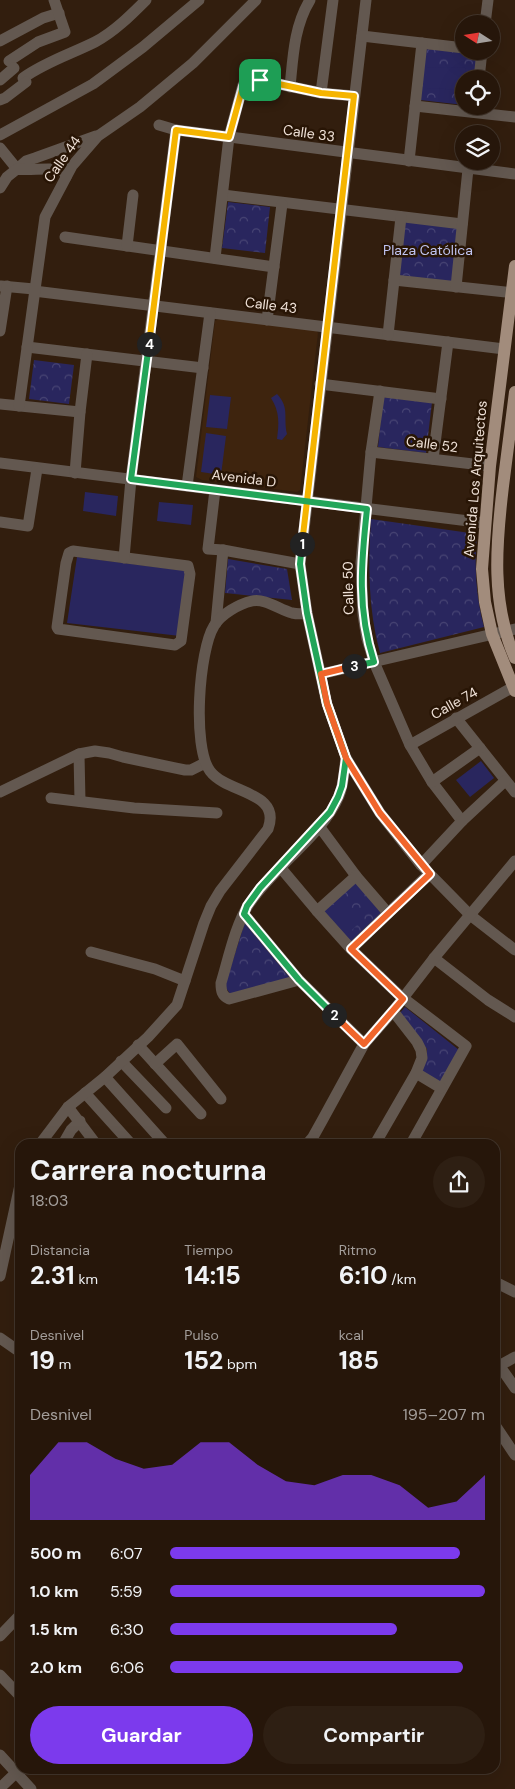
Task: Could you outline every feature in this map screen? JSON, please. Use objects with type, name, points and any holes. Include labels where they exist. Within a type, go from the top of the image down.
[{"type":"main road","name":"Avenida Los Arquitectos","points":[[514,689],[492,634],[482,584],[483,547],[490,466],[515,266]]},
{"type":"main road","name":"Avenida Los Arquitectos","points":[[515,392],[496,560],[499,602],[510,630],[515,658]]},
{"type":"street","points":[[0,80],[7,61],[38,42],[65,32],[54,0]]},
{"type":"street","points":[[0,100],[5,98],[35,69],[96,41],[127,18],[146,0]]},
{"type":"street","points":[[0,135],[93,84],[144,47],[199,0]]},
{"type":"street","name":"Calle 44","points":[[19,406],[45,217],[66,176],[72,166],[98,136],[140,107],[193,63],[256,0]]},
{"type":"street","points":[[290,87],[297,32],[304,9],[310,0]]},
{"type":"street","points":[[321,93],[333,0]]},
{"type":"street","points":[[366,0],[326,327],[300,564],[307,613],[327,704],[346,758],[380,813],[421,865],[470,915],[515,950]]},
{"type":"street","points":[[486,15],[488,0]]},
{"type":"street","points":[[0,41],[42,18],[58,13]]},
{"type":"street","points":[[362,36],[455,47]]},
{"type":"street","points":[[408,161],[422,43]]},
{"type":"street","points":[[215,258],[229,137],[243,86],[246,82],[250,79],[260,80],[321,93],[354,96]]},
{"type":"street","points":[[415,106],[455,108]]},
{"type":"street","points":[[500,114],[515,117]]},
{"type":"street","name":"Calle 33","points":[[159,125],[176,130],[455,166]]},
{"type":"street","points":[[124,558],[131,479],[176,130]]},
{"type":"street","points":[[0,188],[7,177],[26,162],[98,136]]},
{"type":"street","points":[[0,148],[18,169],[56,168],[64,172],[66,176]]},
{"type":"street","points":[[456,287],[468,170]]},
{"type":"street","name":"Calle 33","points":[[484,170],[515,174]]},
{"type":"street","points":[[127,246],[133,195]]},
{"type":"street","points":[[222,196],[462,224]]},
{"type":"street","points":[[267,320],[282,204]]},
{"type":"street","points":[[388,335],[401,217]]},
{"type":"street","points":[[65,237],[274,267]]},
{"type":"street","points":[[394,280],[513,293]]},
{"type":"street","points":[[0,331],[3,286]]},
{"type":"street","name":"Calle 43","points":[[3,286],[504,349]]},
{"type":"street","points":[[187,486],[210,312]]},
{"type":"street","points":[[434,459],[448,342]]},
{"type":"street","points":[[27,347],[203,368]]},
{"type":"street","points":[[75,473],[87,354]]},
{"type":"street","points":[[320,384],[441,398]]},
{"type":"street","name":"Calle 50","points":[[380,391],[371,452],[361,563],[366,639],[374,662],[410,744],[432,782],[462,821]]},
{"type":"street","points":[[0,404],[80,412]]},
{"type":"street","name":"Calle 52","points":[[371,452],[490,466]]},
{"type":"street","name":"Avenida D","points":[[0,463],[485,523]]},
{"type":"street","points":[[0,522],[28,526],[37,469]]},
{"type":"street","points":[[215,490],[208,549],[300,564]]},
{"type":"street","points":[[216,624],[223,550]]},
{"type":"street","points":[[73,552],[124,558],[188,566],[190,574],[181,642],[178,644],[165,644],[57,628],[66,563],[69,554],[73,552]]},
{"type":"street","points":[[44,1139],[68,1107],[105,1077],[177,1005],[211,906],[220,891],[268,828],[271,821],[269,810],[260,799],[217,779],[205,763],[199,732],[199,706],[205,655],[211,632],[216,624],[238,607],[254,600],[292,613],[307,613]]},
{"type":"street","points":[[321,674],[510,630]]},
{"type":"street","name":"Calle 74","points":[[410,744],[514,689]]},
{"type":"street","points":[[456,718],[515,792]]},
{"type":"street","points":[[432,782],[480,748]]},
{"type":"street","points":[[0,792],[79,754],[95,751],[185,770],[191,770],[205,763]]},
{"type":"street","points":[[79,754],[80,801]]},
{"type":"street","points":[[299,980],[238,998],[229,999],[224,997],[221,990],[221,983],[244,914],[251,900],[330,812],[338,797],[346,758]]},
{"type":"street","points":[[421,865],[462,821],[505,781]]},
{"type":"street","points":[[51,798],[134,808],[217,813]]},
{"type":"street","points":[[319,826],[356,876],[388,913]]},
{"type":"street","points":[[310,1139],[364,1044],[515,861]]},
{"type":"street","points":[[280,866],[351,949],[403,999],[466,1046],[414,1139]]},
{"type":"street","points":[[351,949],[430,874]]},
{"type":"street","points":[[317,911],[356,876]]},
{"type":"street","points":[[244,914],[299,980],[364,1044]]},
{"type":"street","points":[[91,952],[154,969],[185,981]]},
{"type":"street","points":[[434,958],[488,1000],[515,1017]]},
{"type":"street","points":[[378,1139],[416,1073],[422,1058],[421,1050],[393,1011]]},
{"type":"street","points":[[155,1064],[177,1044],[221,1099]]},
{"type":"street","points":[[138,1045],[201,1114]]},
{"type":"street","points":[[121,1062],[166,1108]]},
{"type":"street","points":[[416,1073],[441,1088]]},
{"type":"street","points":[[105,1077],[161,1139]]},
{"type":"street","points":[[85,1093],[127,1139]]},
{"type":"street","points":[[68,1107],[93,1139]]},
{"type":"street","points":[[66,1139],[70,1130],[80,1121]]},
{"type":"street","points":[[0,1276],[15,1208]]},
{"type":"street","points":[[500,1284],[515,1292]]},
{"type":"street","points":[[0,1338],[15,1348]]},
{"type":"street","points":[[500,1364],[515,1357]]},
{"type":"street","points":[[500,1370],[515,1388]]},
{"type":"street","points":[[500,1432],[515,1455]]},
{"type":"street","points":[[0,1636],[15,1620]]},
{"type":"street","points":[[0,1676],[15,1691]]},
{"type":"street","points":[[0,1755],[15,1768]]},
{"type":"street","points":[[0,1788],[15,1774]]},
{"type":"street","points":[[20,1774],[31,1789]]},
{"type":"shaded area","points":[[219,319],[316,330],[318,333],[300,490],[297,492],[202,480],[196,477],[215,321]]},
{"type":"green space","points":[[424,49],[455,51],[455,60],[477,60],[476,70],[455,70],[455,104],[420,100]]},
{"type":"green space","points":[[427,67],[466,68],[466,70],[455,70],[455,90],[427,88]]},
{"type":"green space","points":[[228,202],[270,207],[265,253],[222,248]]},
{"type":"green space","name":"Plaza Católica","points":[[401,217],[462,224],[453,282],[397,276]]},
{"type":"green space","points":[[34,360],[74,365],[69,404],[29,399]]},
{"type":"green space","points":[[277,394],[285,408],[287,434],[282,440],[277,439],[278,418],[271,398]]},
{"type":"green space","points":[[210,395],[231,397],[227,429],[206,427]]},
{"type":"green space","points":[[383,397],[432,402],[426,453],[378,447]]},
{"type":"green space","points":[[206,433],[226,436],[221,475],[201,472]]},
{"type":"green space","points":[[85,492],[118,496],[116,516],[83,511]]},
{"type":"green space","points":[[159,502],[193,505],[191,525],[157,521]]},
{"type":"green space","points":[[371,519],[477,534],[476,581],[484,627],[380,653],[371,603],[369,553]]},
{"type":"green space","points":[[77,557],[188,571],[180,636],[67,623]]},
{"type":"green space","points":[[228,559],[287,569],[292,600],[225,593]]},
{"type":"green space","points":[[481,761],[494,778],[470,797],[456,780]]},
{"type":"green space","points":[[355,881],[381,913],[350,943],[322,911]]},
{"type":"green space","points":[[341,898],[362,920],[349,933],[328,910]]},
{"type":"green space","points":[[245,922],[290,978],[231,995],[226,988],[226,982]]},
{"type":"green space","points":[[405,1007],[459,1050],[441,1085],[420,1073],[426,1060],[427,1049],[400,1013]]},
{"type":"route","points":[[260,80],[250,79],[243,86],[229,137],[176,130],[131,479],[308,501],[367,509],[361,563],[363,615],[366,639],[374,662],[321,674],[327,704],[346,758],[380,813],[430,874],[351,949],[403,999],[364,1044],[299,980],[244,914],[247,906],[260,888],[330,812],[340,792],[346,758],[327,704],[307,613],[300,564],[308,501],[320,384],[354,96],[321,93],[260,80]]}]
